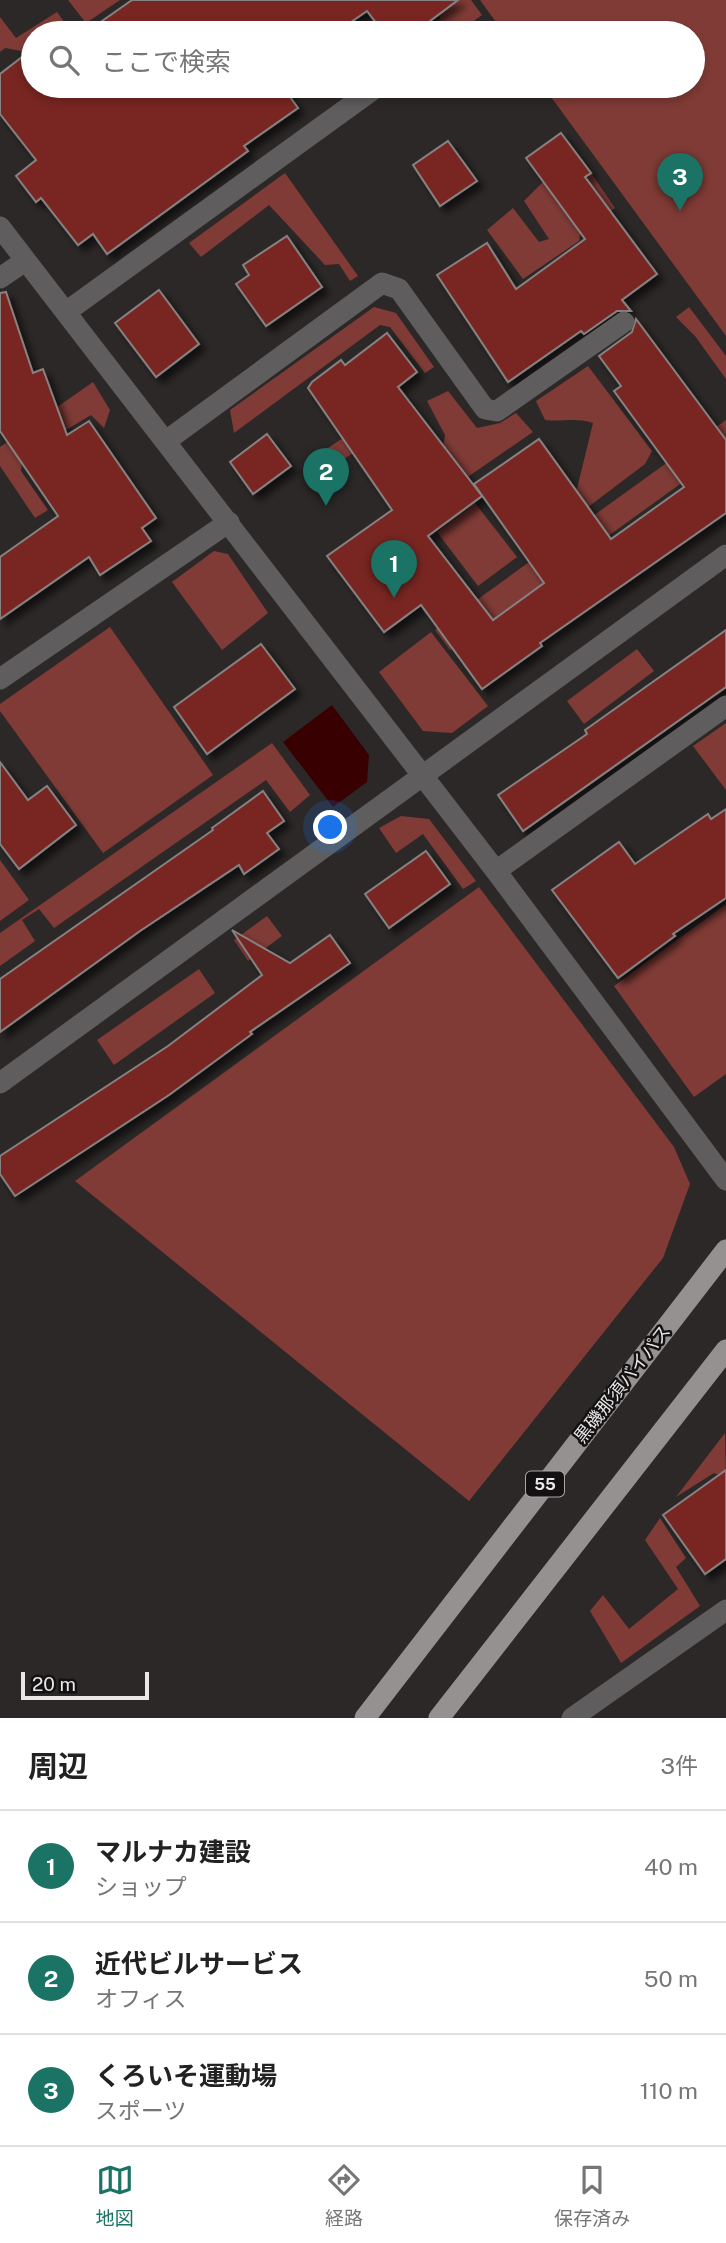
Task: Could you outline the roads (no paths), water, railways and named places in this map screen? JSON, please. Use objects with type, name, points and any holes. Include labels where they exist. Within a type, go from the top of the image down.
[{"type":"main road","name":"黒磯那須バイパス","points":[[365,1718],[726,1250]]},
{"type":"main road","points":[[439,1718],[726,1350]]},
{"type":"street","points":[[66,312],[361,98]]},
{"type":"street","points":[[0,228],[496,871],[726,1180]]},
{"type":"street","points":[[0,278],[25,261]]},
{"type":"street","points":[[166,440],[383,283],[399,289],[485,409],[497,411],[625,321]]},
{"type":"street","points":[[0,680],[229,522]]},
{"type":"street","points":[[0,1083],[726,555]]},
{"type":"street","points":[[496,871],[726,706]]},
{"type":"street","points":[[572,1718],[726,1610]]},
{"type":"place","name":"くろいそ運動場","points":[[680,211]]},
{"type":"place","name":"近代ビルサービス","points":[[326,506]]},
{"type":"place","name":"マルナカ建設","points":[[394,598]]}]
